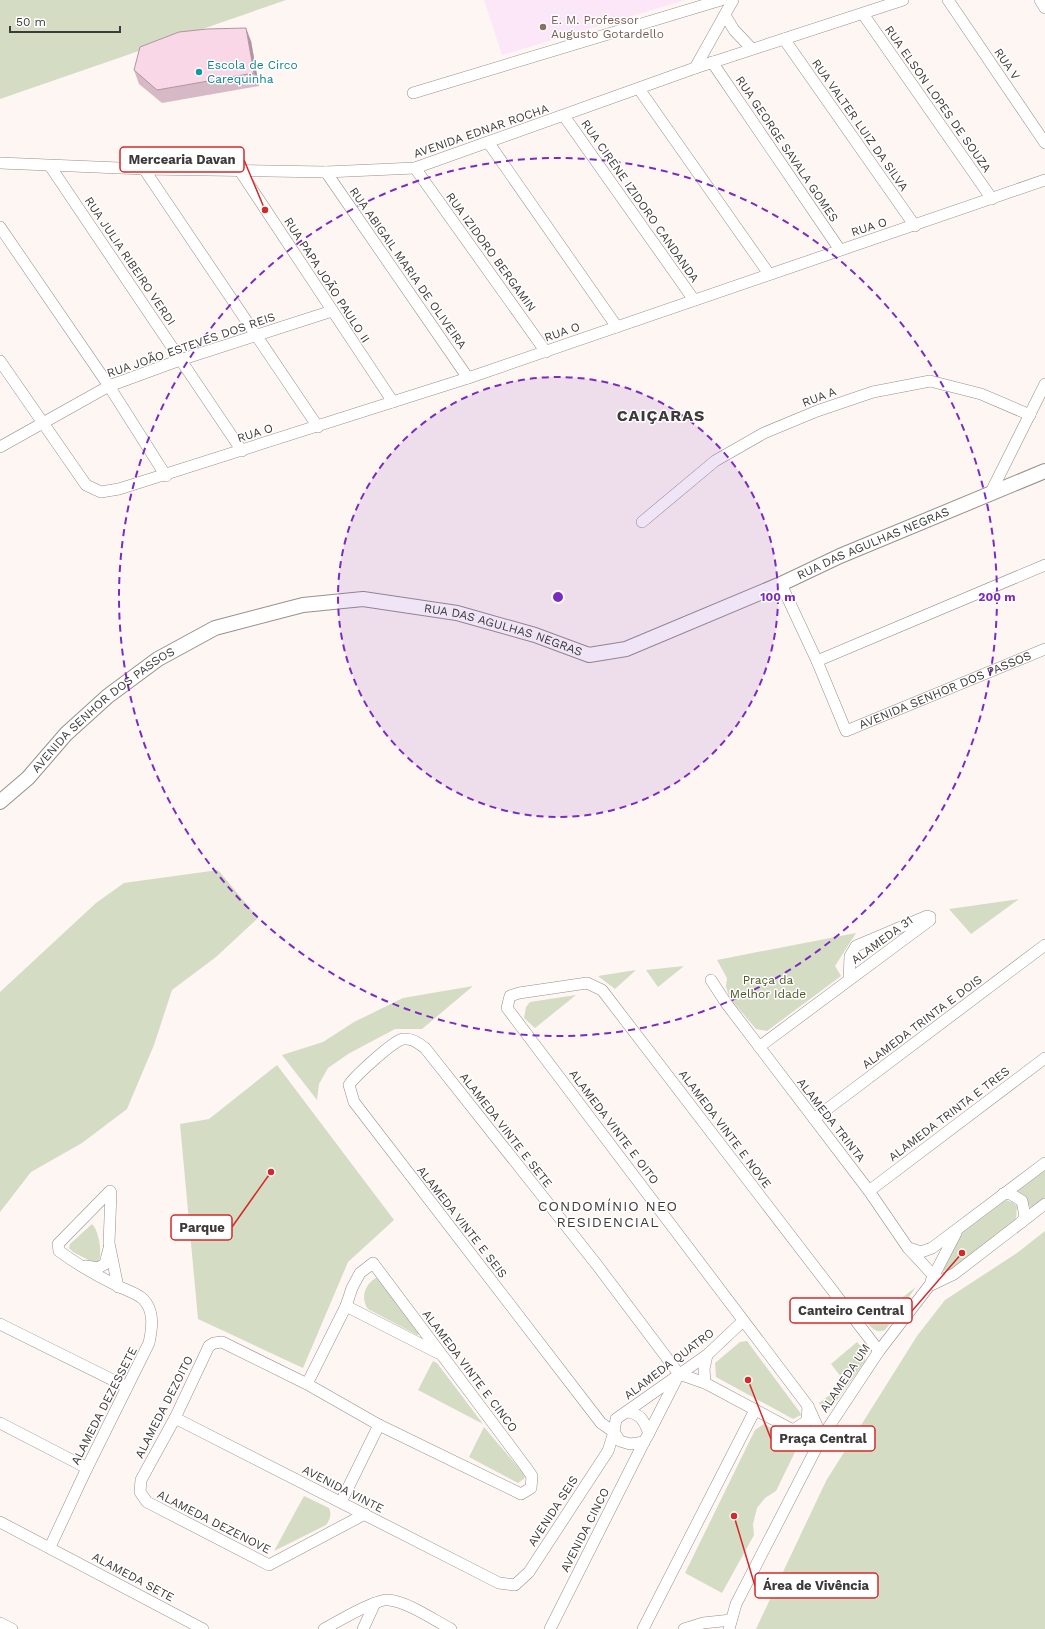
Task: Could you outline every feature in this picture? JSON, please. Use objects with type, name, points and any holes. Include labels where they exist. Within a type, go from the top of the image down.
[{"type":"street","points":[[413,93],[721,0]]},
{"type":"street","points":[[695,68],[733,0]]},
{"type":"street","name":"AVENIDA EDNAR ROCHA","points":[[0,163],[50,166],[240,171],[326,172],[415,168],[712,62],[864,14],[903,0]]},
{"type":"street","name":"RUA V","points":[[948,0],[1045,143]]},
{"type":"street","points":[[1040,0],[1045,8]]},
{"type":"street","name":"RUA ELSON LOPES DE SOUZA","points":[[864,14],[992,199]]},
{"type":"street","points":[[725,15],[734,30],[752,49]]},
{"type":"street","name":"RUA VALTER LUIZ DA SILVA","points":[[784,39],[915,226]]},
{"type":"street","name":"RUA GEORGE SAVALA GOMES","points":[[712,62],[840,250]]},
{"type":"street","points":[[639,89],[769,274]]},
{"type":"street","name":"RUA CIRENE IZIDORO CANDANDA","points":[[564,116],[694,300]]},
{"type":"street","points":[[488,142],[617,327]]},
{"type":"street","name":"RUA JULIA RIBEIRO VERDI","points":[[50,166],[242,451]]},
{"type":"street","name":"RUA IZIDORO BERGAMIN","points":[[415,168],[546,352]]},
{"type":"street","points":[[144,169],[318,427]]},
{"type":"street","name":"RUA PAPA JOÃO PAULO II","points":[[240,171],[393,402]]},
{"type":"street","name":"RUA ABIGAIL MARIA DE OLIVEIRA","points":[[326,172],[468,378]]},
{"type":"street","name":"RUA O","points":[[44,422],[86,485],[101,492],[119,490],[318,427],[546,352],[1045,180]]},
{"type":"street","points":[[0,227],[109,386],[166,476]]},
{"type":"street","name":"RUA JOÃO ESTEVES DOS REIS","points":[[0,447],[109,386],[180,360],[332,311]]},
{"type":"street","points":[[0,361],[44,422]]},
{"type":"street","name":"RUA A","points":[[642,522],[715,460],[764,434],[817,411],[872,392],[930,382],[981,394],[1030,415]]},
{"type":"street","points":[[992,492],[1045,384]]},
{"type":"street","name":"RUA DAS AGULHAS NEGRAS","points":[[215,628],[303,605],[363,599],[457,613],[535,635],[589,655],[626,649],[781,584],[840,556],[1045,471]]},
{"type":"street","points":[[781,584],[817,661],[1045,565]]},
{"type":"street","name":"AVENIDA SENHOR DOS PASSOS","points":[[0,802],[28,778],[66,734],[108,696],[158,660],[215,628]]},
{"type":"street","name":"AVENIDA SENHOR DOS PASSOS","points":[[817,661],[846,731],[1045,649]]},
{"type":"street","name":"ALAMEDA 31","points":[[927,916],[931,918],[930,920],[849,980],[850,956],[856,946],[927,916]]},
{"type":"street","name":"ALAMEDA TRINTA E DOIS","points":[[814,1119],[1045,945]]},
{"type":"street","name":"ALAMEDA TRINTA","points":[[711,980],[726,1003],[869,1191],[908,1248],[933,1275]]},
{"type":"street","points":[[759,1046],[849,980]]},
{"type":"street","name":"ALAMEDA VINTE E NOVE","points":[[519,993],[587,983],[602,990],[879,1351]]},
{"type":"street","name":"ALAMEDA VINTE E OITO","points":[[519,993],[510,996],[507,1008],[808,1406],[822,1436]]},
{"type":"street","name":"ALAMEDA VINTE E SEIS","points":[[411,1039],[401,1039],[357,1074],[349,1085],[354,1102],[601,1423],[614,1432]]},
{"type":"street","name":"ALAMEDA VINTE E SETE","points":[[411,1039],[425,1048],[430,1054],[597,1265],[679,1374]]},
{"type":"street","name":"ALAMEDA TRINTA E TRES","points":[[869,1191],[1045,1058]]},
{"type":"street","points":[[908,1248],[921,1252],[932,1248],[1045,1163]]},
{"type":"street","name":"ALAMEDA DEZESSETE","points":[[50,1547],[87,1468],[150,1343],[152,1326],[151,1313],[143,1299],[78,1265],[59,1251],[58,1244],[110,1191],[109,1244]]},
{"type":"street","points":[[1004,1194],[1009,1193],[1022,1201],[1025,1216],[1022,1222]]},
{"type":"street","name":"ALAMEDA UM","points":[[730,1625],[736,1604],[822,1436],[879,1351],[929,1286],[954,1274],[1045,1204]]},
{"type":"street","points":[[929,1286],[933,1275],[957,1230]]},
{"type":"street","points":[[78,1265],[98,1268],[105,1264],[109,1244]]},
{"type":"street","points":[[109,1244],[118,1287]]},
{"type":"street","name":"ALAMEDA VINTE E CINCO","points":[[346,1306],[352,1288],[360,1273],[373,1263],[532,1476],[531,1488],[521,1494],[379,1425]]},
{"type":"street","points":[[341,1502],[379,1425],[307,1384],[346,1306],[440,1354]]},
{"type":"street","name":"ALAMEDA QUATRO","points":[[628,1412],[707,1354],[743,1321]]},
{"type":"street","points":[[0,1324],[128,1387]]},
{"type":"street","name":"ALAMEDA DEZOITO","points":[[140,1492],[141,1480],[174,1418],[209,1346],[214,1343],[222,1342],[307,1384]]},
{"type":"street","points":[[705,1383],[704,1369],[707,1354]]},
{"type":"street","points":[[679,1374],[705,1383],[793,1430],[822,1436]]},
{"type":"street","name":"AVENIDA CINCO","points":[[550,1629],[679,1374]]},
{"type":"street","points":[[793,1430],[807,1421],[808,1406]]},
{"type":"street","points":[[643,1629],[755,1410]]},
{"type":"street","points":[[628,1412],[638,1414],[644,1422],[646,1437],[630,1444],[620,1441],[614,1432],[616,1419],[628,1412]]},
{"type":"street","name":"AVENIDA VINTE","points":[[174,1418],[499,1583]]},
{"type":"street","points":[[0,1424],[87,1468]]},
{"type":"street","name":"AVENIDA SEIS","points":[[499,1583],[515,1586],[529,1572],[608,1451],[614,1432]]},
{"type":"street","name":"ALAMEDA DEZENOVE","points":[[140,1492],[147,1502],[269,1565],[365,1514]]},
{"type":"street","name":"ALAMEDA SETE","points":[[0,1522],[203,1629]]},
{"type":"street","points":[[329,1629],[375,1603],[388,1600],[401,1603],[451,1629]]},
{"type":"street","points":[[363,1629],[375,1603]]},
{"type":"street","points":[[0,1623],[12,1629]]},
{"type":"street","points":[[684,1629],[703,1623],[730,1625]]},
{"type":"shaded area","name":"E. M. Professor Augusto Gotardello","points":[[484,0],[685,0],[502,55]]},
{"type":"green space","points":[[0,0],[286,0],[0,99]]},
{"type":"green space","points":[[218,870],[258,918],[216,957],[172,990],[154,1045],[127,1109],[82,1143],[31,1172],[0,1212],[0,992],[96,903],[124,883]]},
{"type":"green space","points":[[1019,899],[971,934],[949,909]]},
{"type":"green space","name":"Praça da Melhor Idade","points":[[856,933],[835,966],[841,976],[767,1031],[756,1029],[729,997],[726,986],[727,978],[717,960]]},
{"type":"green space","points":[[684,966],[658,987],[646,970]]},
{"type":"green space","points":[[636,970],[615,989],[598,976]]},
{"type":"green space","points":[[473,986],[422,1029],[395,1029],[348,1054],[328,1068],[319,1084],[317,1100],[282,1055],[323,1042],[354,1022],[403,998]]},
{"type":"green space","points":[[576,995],[535,1028],[524,1018],[526,1007],[530,1002]]},
{"type":"green space","points":[[277,1065],[394,1220],[348,1262],[303,1368],[198,1319],[180,1124],[209,1119]]},
{"type":"green space","points":[[1045,1169],[1045,1198],[1031,1209],[1025,1196],[1016,1191]]},
{"type":"green space","points":[[1006,1200],[1017,1206],[1016,1220],[951,1270],[943,1271],[957,1235]]},
{"type":"green space","points":[[92,1224],[98,1236],[100,1247],[99,1261],[94,1263],[73,1252],[69,1248],[70,1244]]},
{"type":"green space","points":[[1045,1231],[1045,1629],[756,1629],[826,1481],[917,1336],[945,1300],[1017,1253]]},
{"type":"green space","points":[[376,1278],[379,1279],[420,1334],[417,1335],[368,1309],[364,1300],[365,1292],[369,1284]]},
{"type":"green space","points":[[916,1287],[885,1330],[876,1330],[868,1324]]},
{"type":"green space","points":[[747,1341],[801,1415],[793,1419],[716,1377],[715,1363],[740,1342]]},
{"type":"green space","points":[[857,1342],[865,1351],[865,1361],[833,1406],[822,1408],[819,1403],[846,1383],[831,1364]]},
{"type":"green space","points":[[433,1361],[437,1363],[483,1424],[418,1390]]},
{"type":"green space","points":[[764,1424],[793,1441],[796,1450],[776,1491],[765,1498],[757,1508],[753,1524],[754,1535],[722,1593],[685,1573],[755,1430]]},
{"type":"green space","points":[[484,1427],[523,1473],[525,1478],[518,1483],[469,1457]]},
{"type":"green space","points":[[304,1496],[329,1508],[329,1521],[326,1525],[274,1551]]},
{"type":"building","name":"Escola de Circo Carequinha","points":[[246,28],[254,73],[157,90],[134,70],[140,47],[179,32],[207,29]]},
{"type":"place","name":"E. M. Professor Augusto Gotardello","points":[[543,27]]},
{"type":"place","name":"Escola de Circo Carequinha","points":[[199,72]]},
{"type":"place","name":"Mercearia Davan","points":[[265,210]]},
{"type":"place","name":"Parque","points":[[271,1172]]},
{"type":"place","name":"Canteiro Central","points":[[962,1253]]},
{"type":"place","name":"Praça Central","points":[[748,1380]]},
{"type":"place","name":"Área de Vivência","points":[[734,1516]]},
{"type":"district","name":"CAIÇARAS","points":[[661,415]]},
{"type":"district","name":"CONDOMÍNIO NEO RESIDENCIAL","points":[[608,1214]]}]
